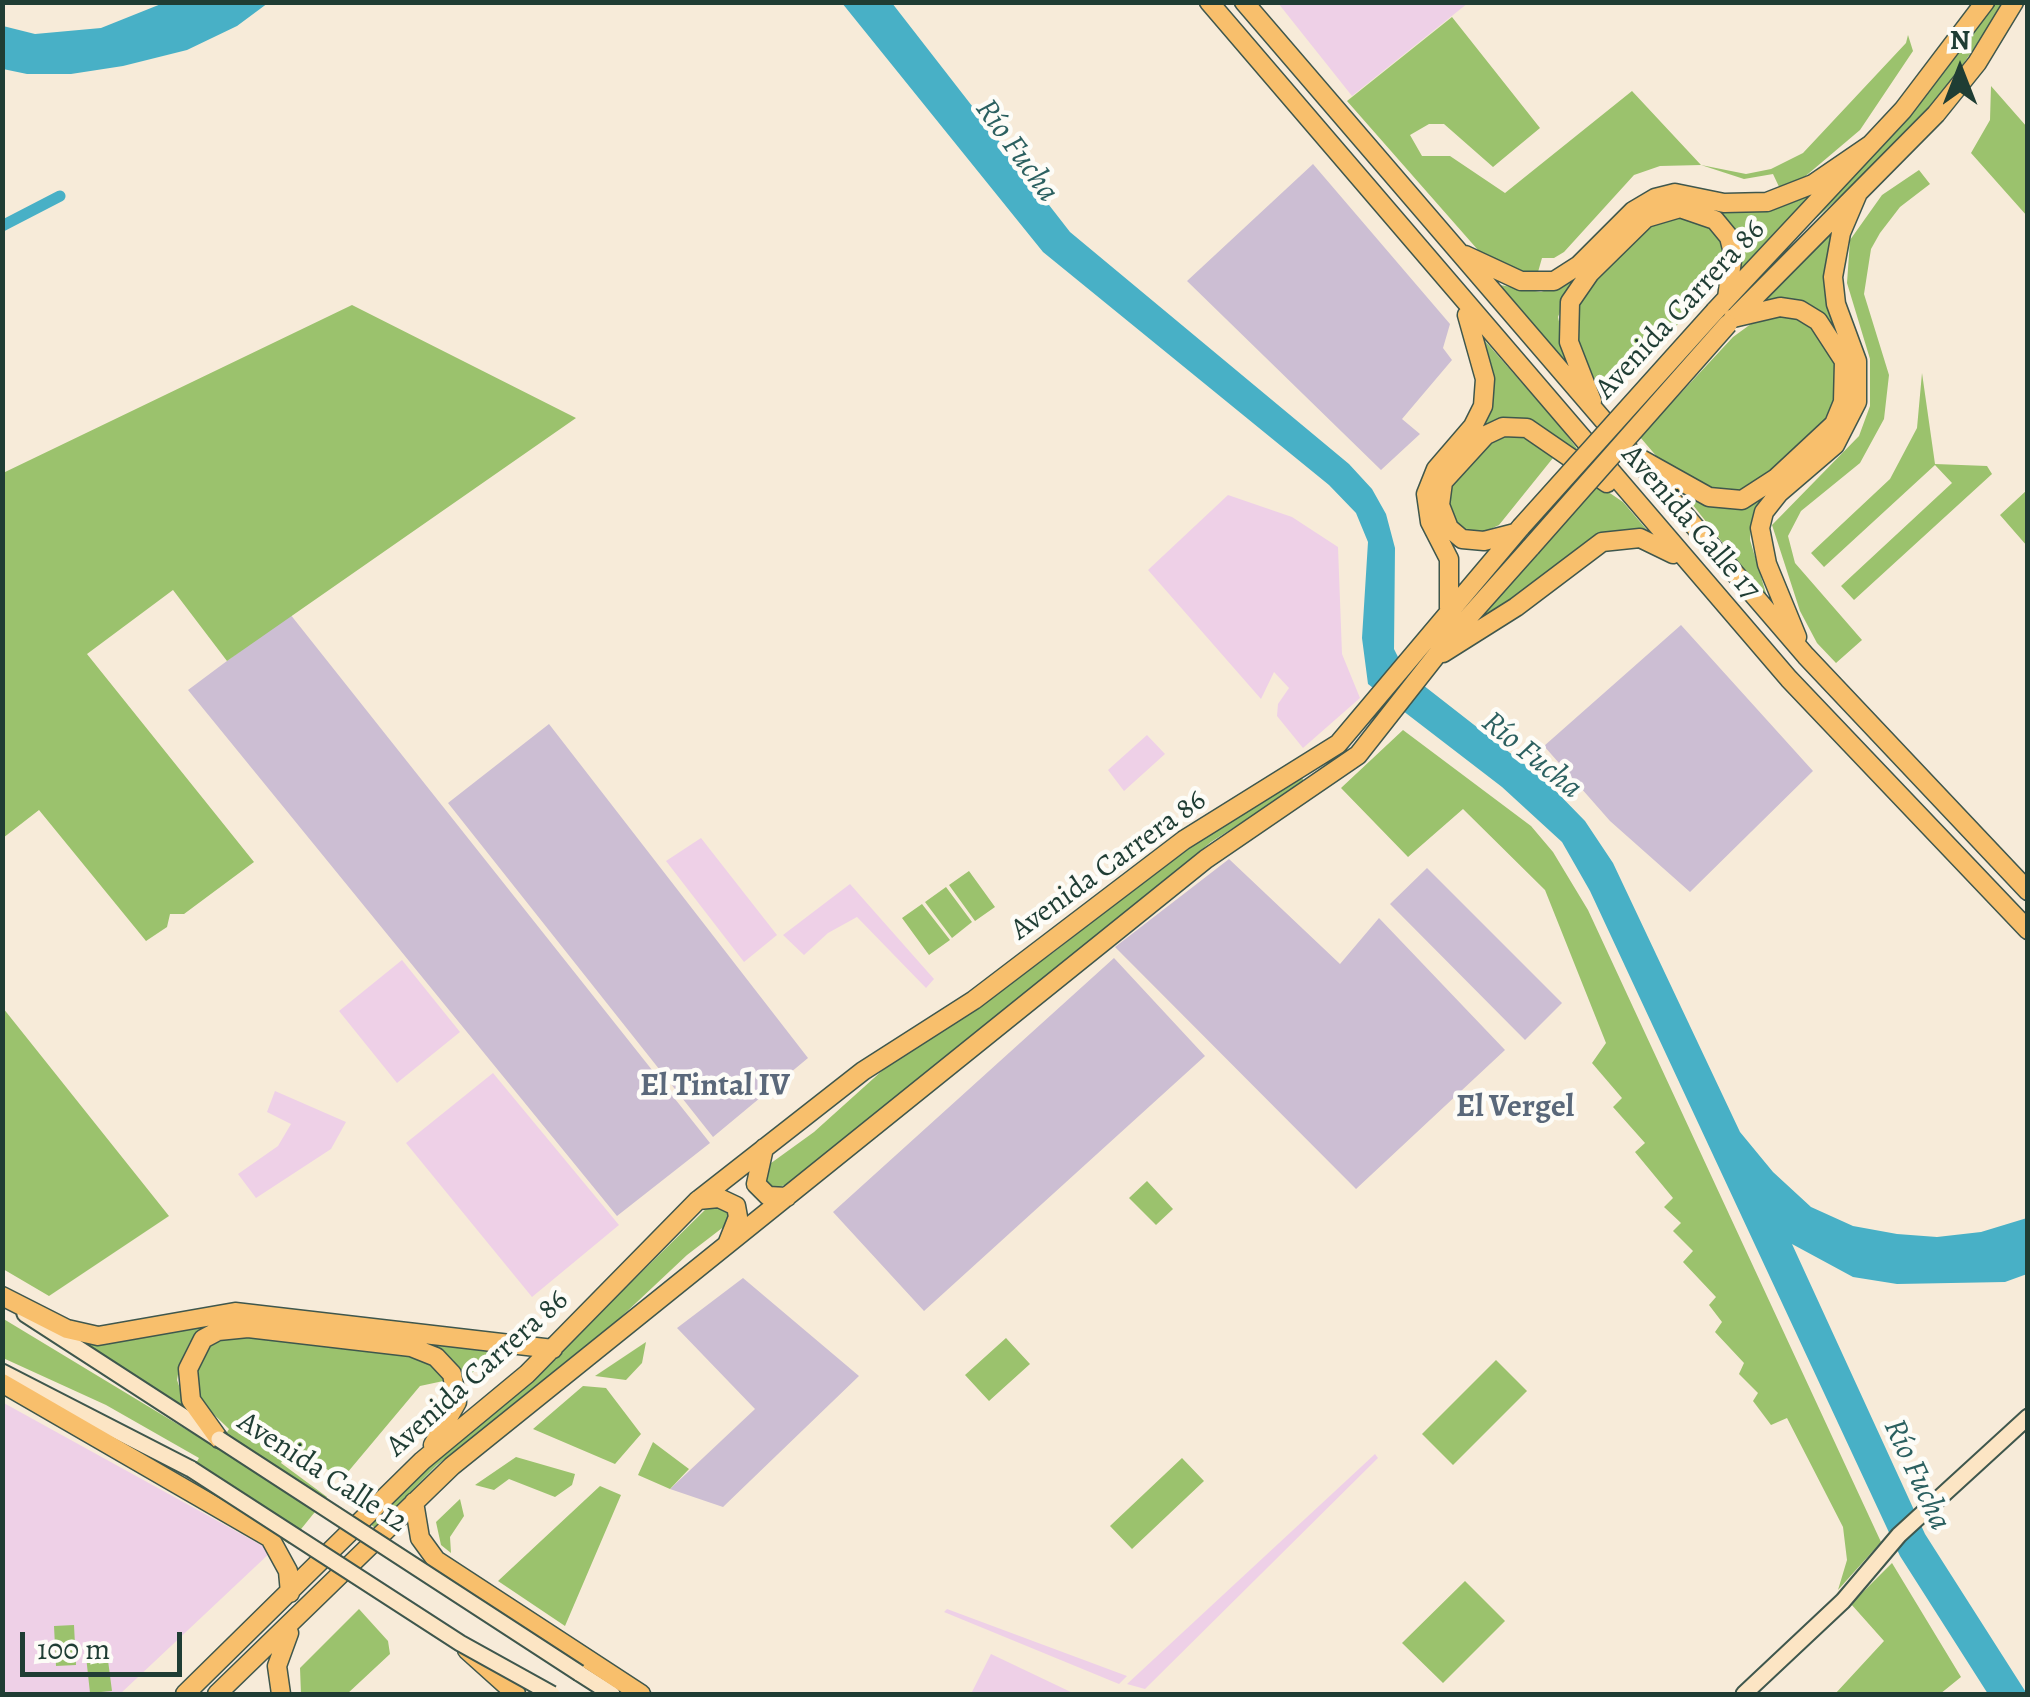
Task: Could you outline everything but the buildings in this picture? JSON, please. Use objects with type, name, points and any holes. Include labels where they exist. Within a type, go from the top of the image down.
[{"type":"main road","name":"Avenida Calle 17","points":[[1209,2],[1462,302],[1789,678],[2028,930]]},
{"type":"main road","name":"Avenida Carrera 86","points":[[218,1694],[414,1502],[1206,859],[1358,755],[1380,715],[1423,660],[1531,546],[1986,2]]},
{"type":"main road","name":"Avenida Carrera 86","points":[[1423,660],[1449,608],[1518,530],[1726,313],[1858,192],[1951,97],[2014,2]]},
{"type":"main road","name":"Avenida Calle 17","points":[[1247,4],[1806,656],[2028,891]]},
{"type":"main road","points":[[1455,250],[1521,282],[1554,281],[1579,265],[1633,211],[1655,198],[1675,194],[1724,202],[1767,202],[1813,184],[1870,145]]},
{"type":"main road","points":[[1806,656],[1768,564],[1760,528],[1764,512],[1779,493],[1835,445],[1857,402],[1857,361],[1840,318],[1833,277],[1841,233],[1858,192]]},
{"type":"main road","points":[[1596,411],[1570,342],[1570,302],[1638,223],[1653,212],[1672,208],[1696,210],[1715,220],[1729,237],[1733,253],[1726,313],[1780,307],[1800,310],[1818,321],[1844,360],[1843,402],[1834,424],[1776,478],[1742,500],[1710,496],[1633,455]]},
{"type":"main road","points":[[1449,608],[1450,559],[1430,522],[1426,494],[1436,469],[1483,406],[1484,371],[1462,302]]},
{"type":"main road","points":[[1518,530],[1484,540],[1462,538],[1449,528],[1440,506],[1444,482],[1452,471],[1478,442],[1503,427],[1519,426],[1536,432],[1644,512]]},
{"type":"main road","points":[[1423,660],[1486,627],[1602,542],[1640,538],[1687,562]]},
{"type":"main road","name":"Avenida Carrera 86","points":[[184,1694],[422,1460],[552,1348],[697,1201],[863,1071],[997,983],[1184,840],[1324,756],[1380,715]]},
{"type":"main road","points":[[764,1148],[756,1184],[768,1196],[788,1197]]},
{"type":"main road","points":[[697,1201],[719,1198],[736,1206],[737,1224],[725,1246]]},
{"type":"main road","points":[[2,1297],[68,1329],[98,1336],[236,1312],[552,1348]]},
{"type":"main road","name":"Avenida Calle 12","points":[[2,1297],[612,1694]]},
{"type":"main road","points":[[218,1439],[191,1400],[188,1369],[203,1339],[218,1331],[248,1328],[411,1348],[436,1357],[452,1374],[457,1402],[422,1460]]},
{"type":"main road","points":[[2,1372],[191,1469],[460,1643],[552,1694]]},
{"type":"main road","points":[[2,1383],[270,1538],[288,1571],[290,1593]]},
{"type":"main road","points":[[1744,1694],[1843,1600],[1881,1555],[1940,1497],[2028,1417]]},
{"type":"main road","points":[[414,1502],[420,1538],[436,1560],[641,1694]]},
{"type":"main road","points":[[280,1694],[277,1666],[297,1618]]},
{"type":"main road","points":[[460,1643],[516,1694]]},
{"type":"shaded area","points":[[1278,3],[1468,3],[1352,96]]},
{"type":"shaded area","points":[[1313,164],[1450,324],[1443,348],[1452,360],[1402,419],[1420,434],[1381,470],[1187,281]]},
{"type":"shaded area","points":[[1228,495],[1292,517],[1338,547],[1342,654],[1360,698],[1303,748],[1277,716],[1278,704],[1289,688],[1274,672],[1261,699],[1148,570]]},
{"type":"shaded area","points":[[290,614],[710,1143],[617,1216],[188,690]]},
{"type":"shaded area","points":[[1681,625],[1813,771],[1690,892],[1610,821],[1544,746]]},
{"type":"shaded area","points":[[549,724],[808,1058],[713,1137],[448,803]]},
{"type":"shaded area","points":[[1147,735],[1165,754],[1124,791],[1108,770]]},
{"type":"shaded area","points":[[701,838],[777,935],[744,962],[666,861]]},
{"type":"shaded area","points":[[1229,859],[1340,964],[1379,918],[1505,1050],[1356,1189],[1115,947]]},
{"type":"shaded area","points":[[1427,868],[1562,1003],[1525,1040],[1390,904]]},
{"type":"shaded area","points":[[850,884],[934,979],[926,988],[857,917],[828,933],[804,955],[783,935]]},
{"type":"shaded area","points":[[1114,958],[1205,1056],[924,1311],[833,1212]]},
{"type":"shaded area","points":[[402,960],[460,1032],[397,1083],[339,1011]]},
{"type":"shaded area","points":[[493,1073],[619,1225],[532,1297],[406,1143]]},
{"type":"shaded area","points":[[275,1091],[346,1122],[331,1149],[256,1198],[238,1174],[278,1146],[291,1124],[267,1112]]},
{"type":"shaded area","points":[[743,1278],[859,1376],[723,1507],[670,1489],[755,1409],[677,1328]]},
{"type":"shaded area","points":[[2,1402],[272,1551],[120,1694],[3,1694]]},
{"type":"shaded area","points":[[1375,1454],[1378,1458],[1145,1689],[1127,1684]]},
{"type":"shaded area","points":[[947,1609],[1127,1676],[1119,1684],[944,1612]]},
{"type":"shaded area","points":[[991,1654],[1075,1694],[971,1694]]},
{"type":"green space","points":[[1996,3],[2005,3],[1946,89],[1909,134],[1812,222],[1906,119]]},
{"type":"green space","points":[[1452,17],[1540,128],[1493,167],[1444,124],[1429,124],[1410,135],[1422,156],[1450,156],[1505,193],[1632,91],[1701,165],[1660,166],[1634,175],[1564,252],[1554,258],[1542,258],[1536,279],[1485,258],[1347,101]]},
{"type":"green space","points":[[1908,35],[1913,51],[1860,130],[1795,185],[1781,191],[1773,174],[1744,179],[1701,165],[1746,174],[1771,169],[1803,153],[1906,43]]},
{"type":"green space","points":[[1991,86],[2027,127],[2027,216],[1971,153],[1990,120]]},
{"type":"green space","points":[[1919,170],[1930,184],[1900,207],[1880,233],[1871,249],[1864,294],[1889,375],[1884,419],[1860,463],[1801,511],[1788,536],[1795,563],[1862,640],[1836,663],[1817,643],[1800,611],[1772,525],[1859,436],[1870,406],[1870,359],[1847,283],[1850,240],[1882,195]]},
{"type":"green space","points":[[1813,194],[1738,274],[1726,219],[1710,208],[1786,202]]},
{"type":"green space","points":[[1686,214],[1712,226],[1720,237],[1727,252],[1721,280],[1609,395],[1594,380],[1576,339],[1578,308],[1585,291],[1651,220]]},
{"type":"green space","points":[[1838,221],[1839,334],[1810,304],[1787,299],[1763,301]]},
{"type":"green space","points":[[1572,281],[1558,317],[1569,369],[1500,285],[1541,292]]},
{"type":"green space","points":[[352,305],[576,418],[227,661],[173,590],[87,654],[254,862],[184,914],[170,914],[167,927],[146,941],[39,810],[3,838],[3,473]]},
{"type":"green space","points":[[1774,315],[1796,316],[1818,330],[1841,373],[1834,413],[1750,492],[1705,488],[1664,465],[1640,437],[1733,337],[1755,321]]},
{"type":"green space","points":[[1478,333],[1585,459],[1534,423],[1474,434]]},
{"type":"green space","points":[[1922,373],[1935,464],[1987,466],[1992,474],[1854,600],[1841,586],[1952,483],[1935,465],[1824,567],[1811,553],[1890,479],[1917,428]]},
{"type":"green space","points":[[1514,431],[1557,453],[1499,525],[1482,533],[1459,528],[1450,518],[1447,493],[1453,479],[1484,445]]},
{"type":"green space","points":[[1598,485],[1623,502],[1653,537],[1605,532],[1471,628]]},
{"type":"green space","points":[[1681,490],[1715,507],[1732,508],[1769,493],[1751,525],[1750,540],[1768,600]]},
{"type":"green space","points":[[2027,490],[2027,546],[2000,515]]},
{"type":"green space","points":[[1403,730],[1531,826],[1553,852],[1588,910],[1881,1542],[1838,1590],[1847,1560],[1843,1527],[1787,1418],[1771,1425],[1753,1401],[1758,1393],[1739,1374],[1744,1363],[1715,1332],[1722,1322],[1709,1305],[1716,1297],[1683,1262],[1693,1251],[1673,1231],[1681,1223],[1664,1207],[1673,1198],[1635,1152],[1645,1143],[1613,1107],[1622,1098],[1592,1063],[1606,1043],[1545,890],[1463,809],[1408,857],[1341,788]]},
{"type":"green space","points":[[1302,777],[1304,783],[1211,842],[790,1183],[772,1190],[763,1179],[767,1166],[814,1132],[894,1060],[1054,952],[1202,836]]},
{"type":"green space","points":[[969,871],[995,907],[975,921],[949,885]]},
{"type":"green space","points":[[946,887],[972,922],[952,938],[925,902]]},
{"type":"green space","points":[[922,904],[950,940],[929,955],[902,918]]},
{"type":"green space","points":[[3,1008],[169,1216],[49,1296],[3,1269]]},
{"type":"green space","points":[[1147,1181],[1173,1209],[1156,1225],[1129,1198]]},
{"type":"green space","points":[[710,1205],[728,1208],[730,1222],[687,1255],[587,1349],[437,1465],[375,1528],[369,1523],[398,1492],[512,1399]]},
{"type":"green space","points":[[2,1318],[217,1448],[229,1429],[202,1403],[195,1379],[196,1363],[216,1340],[234,1335],[406,1352],[429,1360],[448,1380],[420,1386],[342,1479],[291,1446],[281,1463],[327,1497],[289,1544],[188,1477],[199,1458],[106,1405],[3,1358]]},
{"type":"green space","points":[[206,1320],[495,1350],[464,1381],[453,1360],[426,1344],[212,1324],[190,1342],[180,1363],[177,1380],[187,1409],[60,1332]]},
{"type":"green space","points":[[1006,1338],[1030,1364],[989,1401],[965,1375]]},
{"type":"green space","points":[[646,1342],[642,1363],[626,1380],[595,1376]]},
{"type":"green space","points":[[1496,1360],[1527,1391],[1453,1465],[1422,1434]]},
{"type":"green space","points":[[583,1386],[606,1388],[641,1434],[615,1464],[533,1429]]},
{"type":"green space","points":[[653,1442],[689,1469],[670,1489],[638,1475]]},
{"type":"green space","points":[[516,1457],[575,1474],[572,1485],[555,1497],[509,1479],[494,1490],[475,1485]]},
{"type":"green space","points":[[1182,1458],[1204,1481],[1132,1549],[1110,1526]]},
{"type":"green space","points":[[600,1486],[621,1495],[565,1626],[498,1581]]},
{"type":"green space","points":[[460,1499],[464,1516],[450,1537],[451,1553],[441,1545],[436,1522]]},
{"type":"green space","points":[[1892,1563],[1961,1677],[1940,1694],[1835,1694],[1884,1641],[1851,1604]]},
{"type":"green space","points":[[1465,1581],[1505,1621],[1443,1683],[1402,1643]]},
{"type":"green space","points":[[359,1609],[388,1641],[390,1654],[347,1694],[301,1694],[300,1668]]},
{"type":"green space","points":[[74,1625],[76,1665],[56,1666],[54,1626]]},
{"type":"green space","points":[[106,1645],[112,1691],[90,1693],[85,1647]]},
{"type":"water","points":[[166,2],[268,3],[237,26],[187,50],[123,66],[71,74],[27,74],[3,69],[3,26],[35,34],[101,28]]},
{"type":"water","points":[[842,3],[892,3],[1070,232],[1349,464],[1372,489],[1386,514],[1395,548],[1394,649],[1405,671],[1546,781],[1585,821],[1613,863],[1740,1132],[1773,1172],[1811,1207],[1853,1226],[1897,1234],[1937,1237],[1981,1232],[2027,1218],[2027,1274],[2005,1282],[1897,1284],[1853,1277],[1792,1244],[1925,1534],[2027,1694],[1988,1694],[1900,1556],[1590,891],[1562,842],[1502,787],[1368,684],[1362,638],[1368,542],[1356,513],[1329,485],[1043,252]]},
{"type":"waterway","points":[[2,226],[60,196]]},
{"type":"district","name":"El Tintal IV","points":[[715,1087]]},
{"type":"district","name":"El Vergel","points":[[1515,1108]]},
{"type":"water label","name":"Río Fucha","points":[[1016,151]]},
{"type":"water label","name":"Río Fucha","points":[[1531,756]]},
{"type":"water label","name":"Río Fucha","points":[[1916,1475]]}]
